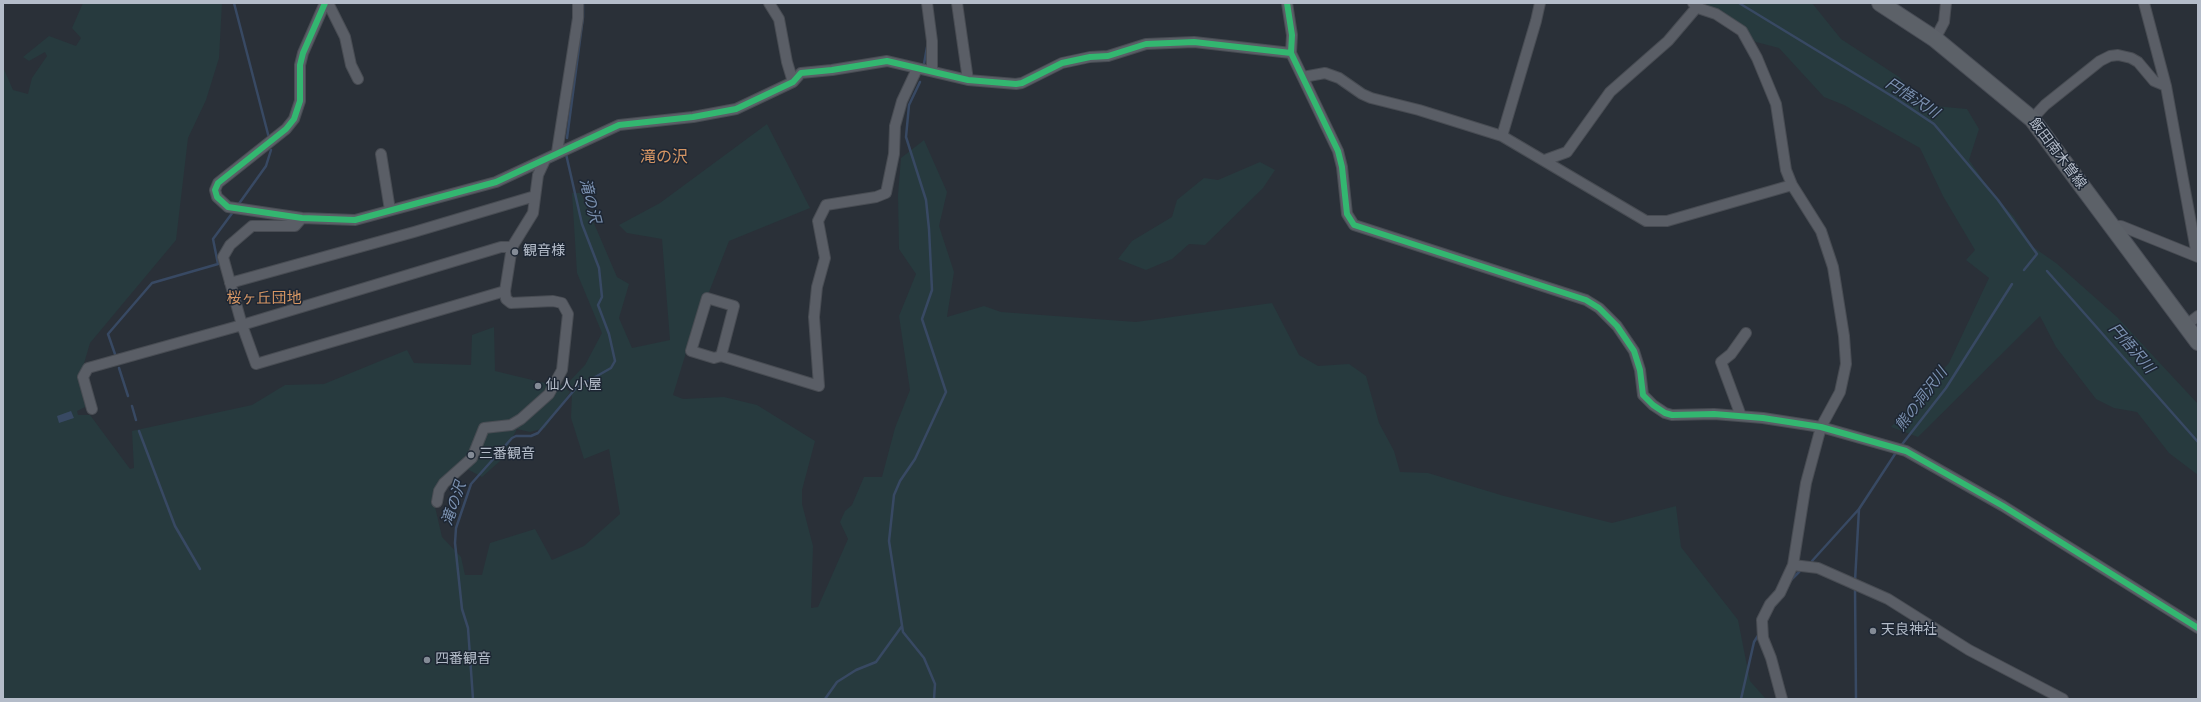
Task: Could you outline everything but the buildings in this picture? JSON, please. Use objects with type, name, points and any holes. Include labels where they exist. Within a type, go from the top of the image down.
[{"type":"main road","name":"飯田南木曽線","points":[[1880,3],[1935,39],[2032,119],[2111,226],[2192,321],[2198,342]]},
{"type":"street","points":[[324,3],[303,53],[300,65],[300,102],[294,119],[286,130],[218,183],[215,190],[221,202],[228,207],[302,218],[355,220],[496,182],[545,160],[557,152],[619,125],[693,117],[736,109],[793,82],[801,73],[832,70],[887,60],[917,69],[932,70],[968,80],[992,83],[1022,83],[1062,63],[1090,57],[1108,56],[1146,44],[1194,42],[1291,53]]},
{"type":"street","points":[[328,3],[344,37],[351,66],[358,79]]},
{"type":"street","points":[[557,152],[578,18],[578,3]]},
{"type":"street","points":[[769,3],[779,19],[787,62],[793,82]]},
{"type":"street","points":[[927,3],[932,41],[932,70]]},
{"type":"street","points":[[957,3],[968,80]]},
{"type":"street","points":[[1287,3],[1292,35],[1291,53],[1338,151],[1342,167],[1347,214],[1354,225],[1586,300],[1599,308],[1617,326],[1634,351],[1640,370],[1643,395],[1664,413],[1672,415],[1714,414],[1741,416],[1821,427],[1906,451],[2003,506],[2198,628]]},
{"type":"street","points":[[1502,136],[1540,3]]},
{"type":"street","points":[[1935,39],[1944,22],[1946,3]]},
{"type":"street","points":[[2144,3],[2166,86],[2197,256]]},
{"type":"street","points":[[1545,160],[1567,152],[1610,92],[1668,41],[1695,5],[1727,20],[1742,31],[1749,42],[1776,104],[1786,170],[1792,185],[1821,231],[1833,267],[1844,336],[1846,364],[1840,392],[1821,427],[1806,483],[1793,565],[1780,593],[1770,604],[1762,620],[1763,638],[1771,658],[1782,699]]},
{"type":"street","points":[[2032,119],[2045,105],[2100,61],[2110,56],[2118,55],[2131,58],[2138,62],[2154,81],[2166,86]]},
{"type":"street","points":[[721,356],[734,306],[708,298],[691,352],[714,358],[721,356],[819,386],[814,317],[816,287],[826,258],[818,221],[826,205],[876,197],[886,193],[894,154],[895,126],[902,101],[917,69]]},
{"type":"street","points":[[1303,77],[1325,73],[1339,78],[1362,94],[1371,98],[1419,110],[1502,136],[1646,221],[1667,221],[1792,185]]},
{"type":"street","points":[[380,154],[390,210]]},
{"type":"street","points":[[437,502],[439,491],[444,483],[472,458],[484,428],[510,425],[525,416],[549,394],[562,370],[568,314],[562,303],[553,301],[511,303],[506,299],[505,291],[512,247],[533,213],[538,176],[545,160]]},
{"type":"street","points":[[230,283],[414,232],[535,196]]},
{"type":"street","points":[[302,218],[295,226],[252,226],[230,245],[223,257],[242,325],[256,364],[505,291]]},
{"type":"street","points":[[2111,226],[2121,226],[2197,256]]},
{"type":"street","points":[[92,410],[83,377],[88,368],[242,325],[501,247],[512,247]]},
{"type":"street","points":[[1741,416],[1721,362],[1731,354],[1746,334]]},
{"type":"street","points":[[1793,565],[1818,568],[1888,599],[1969,650],[2063,699]]},
{"type":"green space","points":[[83,3],[222,3],[219,58],[206,100],[188,138],[176,240],[90,343],[80,377],[87,406],[77,411],[78,415],[90,415],[130,469],[134,468],[132,431],[252,405],[285,385],[324,384],[407,350],[414,363],[471,365],[472,335],[494,327],[495,371],[549,384],[560,384],[570,392],[545,428],[530,432],[517,429],[500,461],[482,477],[458,464],[433,498],[442,537],[461,557],[465,575],[482,575],[490,543],[535,529],[552,560],[584,546],[620,514],[609,449],[584,459],[571,418],[572,394],[566,385],[585,365],[602,333],[577,273],[572,193],[581,193],[617,277],[629,284],[619,318],[632,348],[670,340],[662,239],[627,233],[619,225],[660,203],[767,124],[810,208],[729,241],[689,343],[673,395],[683,399],[724,397],[757,405],[815,441],[802,490],[802,504],[813,546],[811,608],[818,607],[848,539],[840,522],[845,511],[852,505],[864,477],[882,477],[895,428],[910,390],[899,316],[916,274],[899,249],[898,195],[901,158],[924,140],[947,192],[939,226],[954,272],[947,317],[984,306],[1001,312],[1136,322],[1272,303],[1299,355],[1318,366],[1349,364],[1366,376],[1379,423],[1394,451],[1400,472],[1428,473],[1504,496],[1612,523],[1676,506],[1681,547],[1738,620],[1750,681],[1766,699],[3,699],[3,67],[13,90],[28,94],[32,78],[47,56],[45,52],[29,61],[23,57],[49,36],[76,46],[81,38],[72,28]]},
{"type":"green space","points":[[1705,3],[1812,3],[1841,39],[1899,77],[1923,105],[1967,109],[1979,129],[1969,160],[1992,193],[2014,217],[2033,247],[2056,263],[2117,317],[2198,404],[2198,475],[2169,453],[2137,412],[2114,408],[2096,399],[2056,347],[2040,316],[1918,437],[1891,427],[1949,363],[1989,278],[1966,260],[1975,250],[1943,196],[1920,148],[1844,105],[1824,97],[1779,48],[1756,42],[1737,24]]},
{"type":"green space","points":[[1260,162],[1275,170],[1263,188],[1205,245],[1189,244],[1172,259],[1146,270],[1118,259],[1132,241],[1172,217],[1177,200],[1204,178],[1218,180]]},
{"type":"water","points":[[71,411],[74,418],[59,423],[57,416]]},
{"type":"waterway","points":[[234,3],[269,138]]},
{"type":"waterway","name":"滝の沢","points":[[567,138],[583,17],[583,3]]},
{"type":"waterway","name":"円悟沢川","points":[[1739,3],[1895,98],[1934,124],[1998,200],[2037,254],[2024,270]]},
{"type":"waterway","points":[[924,64],[927,47]]},
{"type":"waterway","points":[[920,82],[909,105],[906,137],[926,200],[929,229],[932,290],[922,319],[946,392],[915,459],[900,481],[894,495],[889,541],[903,632],[924,658],[935,684],[934,699]]},
{"type":"waterway","points":[[238,205],[266,166],[271,150]]},
{"type":"waterway","name":"滝の沢","points":[[473,699],[468,628],[462,609],[455,543],[456,528],[471,484],[512,438],[516,436],[531,436],[538,433],[576,388],[611,368],[615,361],[609,334],[598,305],[602,297],[599,268],[582,224],[566,154]]},
{"type":"waterway","points":[[116,357],[108,334],[152,283],[218,264],[213,239],[233,212]]},
{"type":"waterway","name":"円悟沢川","points":[[2047,271],[2198,442]]},
{"type":"waterway","name":"熊の洞沢川","points":[[1900,447],[1946,388],[2012,284]]},
{"type":"waterway","points":[[119,368],[128,396]]},
{"type":"waterway","points":[[132,406],[136,420]]},
{"type":"waterway","points":[[139,431],[175,526],[200,569]]},
{"type":"waterway","name":"熊の洞沢川","points":[[1855,581],[1859,509],[1897,451]]},
{"type":"waterway","points":[[1812,561],[1859,509]]},
{"type":"waterway","points":[[1791,580],[1800,571]]},
{"type":"waterway","name":"熊の洞沢川","points":[[1855,588],[1856,699]]},
{"type":"waterway","points":[[825,699],[837,682],[856,670],[876,662],[902,626]]},
{"type":"waterway","points":[[1741,699],[1754,642],[1759,634]]},
{"type":"cycle path","points":[[325,3],[303,53],[300,65],[300,101],[294,119],[286,129],[218,183],[215,190],[217,197],[228,207],[302,218],[355,220],[496,182],[619,125],[693,117],[736,109],[793,82],[801,73],[832,70],[887,61],[968,80],[1016,84],[1022,83],[1062,63],[1090,57],[1108,56],[1146,44],[1194,42],[1291,53]]},
{"type":"cycle path","points":[[1287,3],[1292,35],[1291,53],[1338,151],[1342,167],[1347,214],[1354,225],[1586,300],[1599,308],[1617,326],[1634,351],[1640,370],[1643,395],[1653,405],[1665,413],[1672,415],[1714,414],[1763,418],[1821,427],[1906,451],[2003,506],[2198,628]]},
{"type":"place","name":"観音様","points":[[515,252]]},
{"type":"place","name":"仙人小屋","points":[[538,386]]},
{"type":"place","name":"三番観音","points":[[471,455]]},
{"type":"place","name":"天良神社","points":[[1873,631]]},
{"type":"place","name":"四番観音","points":[[427,660]]},
{"type":"district","name":"滝の沢","points":[[664,158]]},
{"type":"district","name":"桜ヶ丘団地","points":[[264,299]]}]
